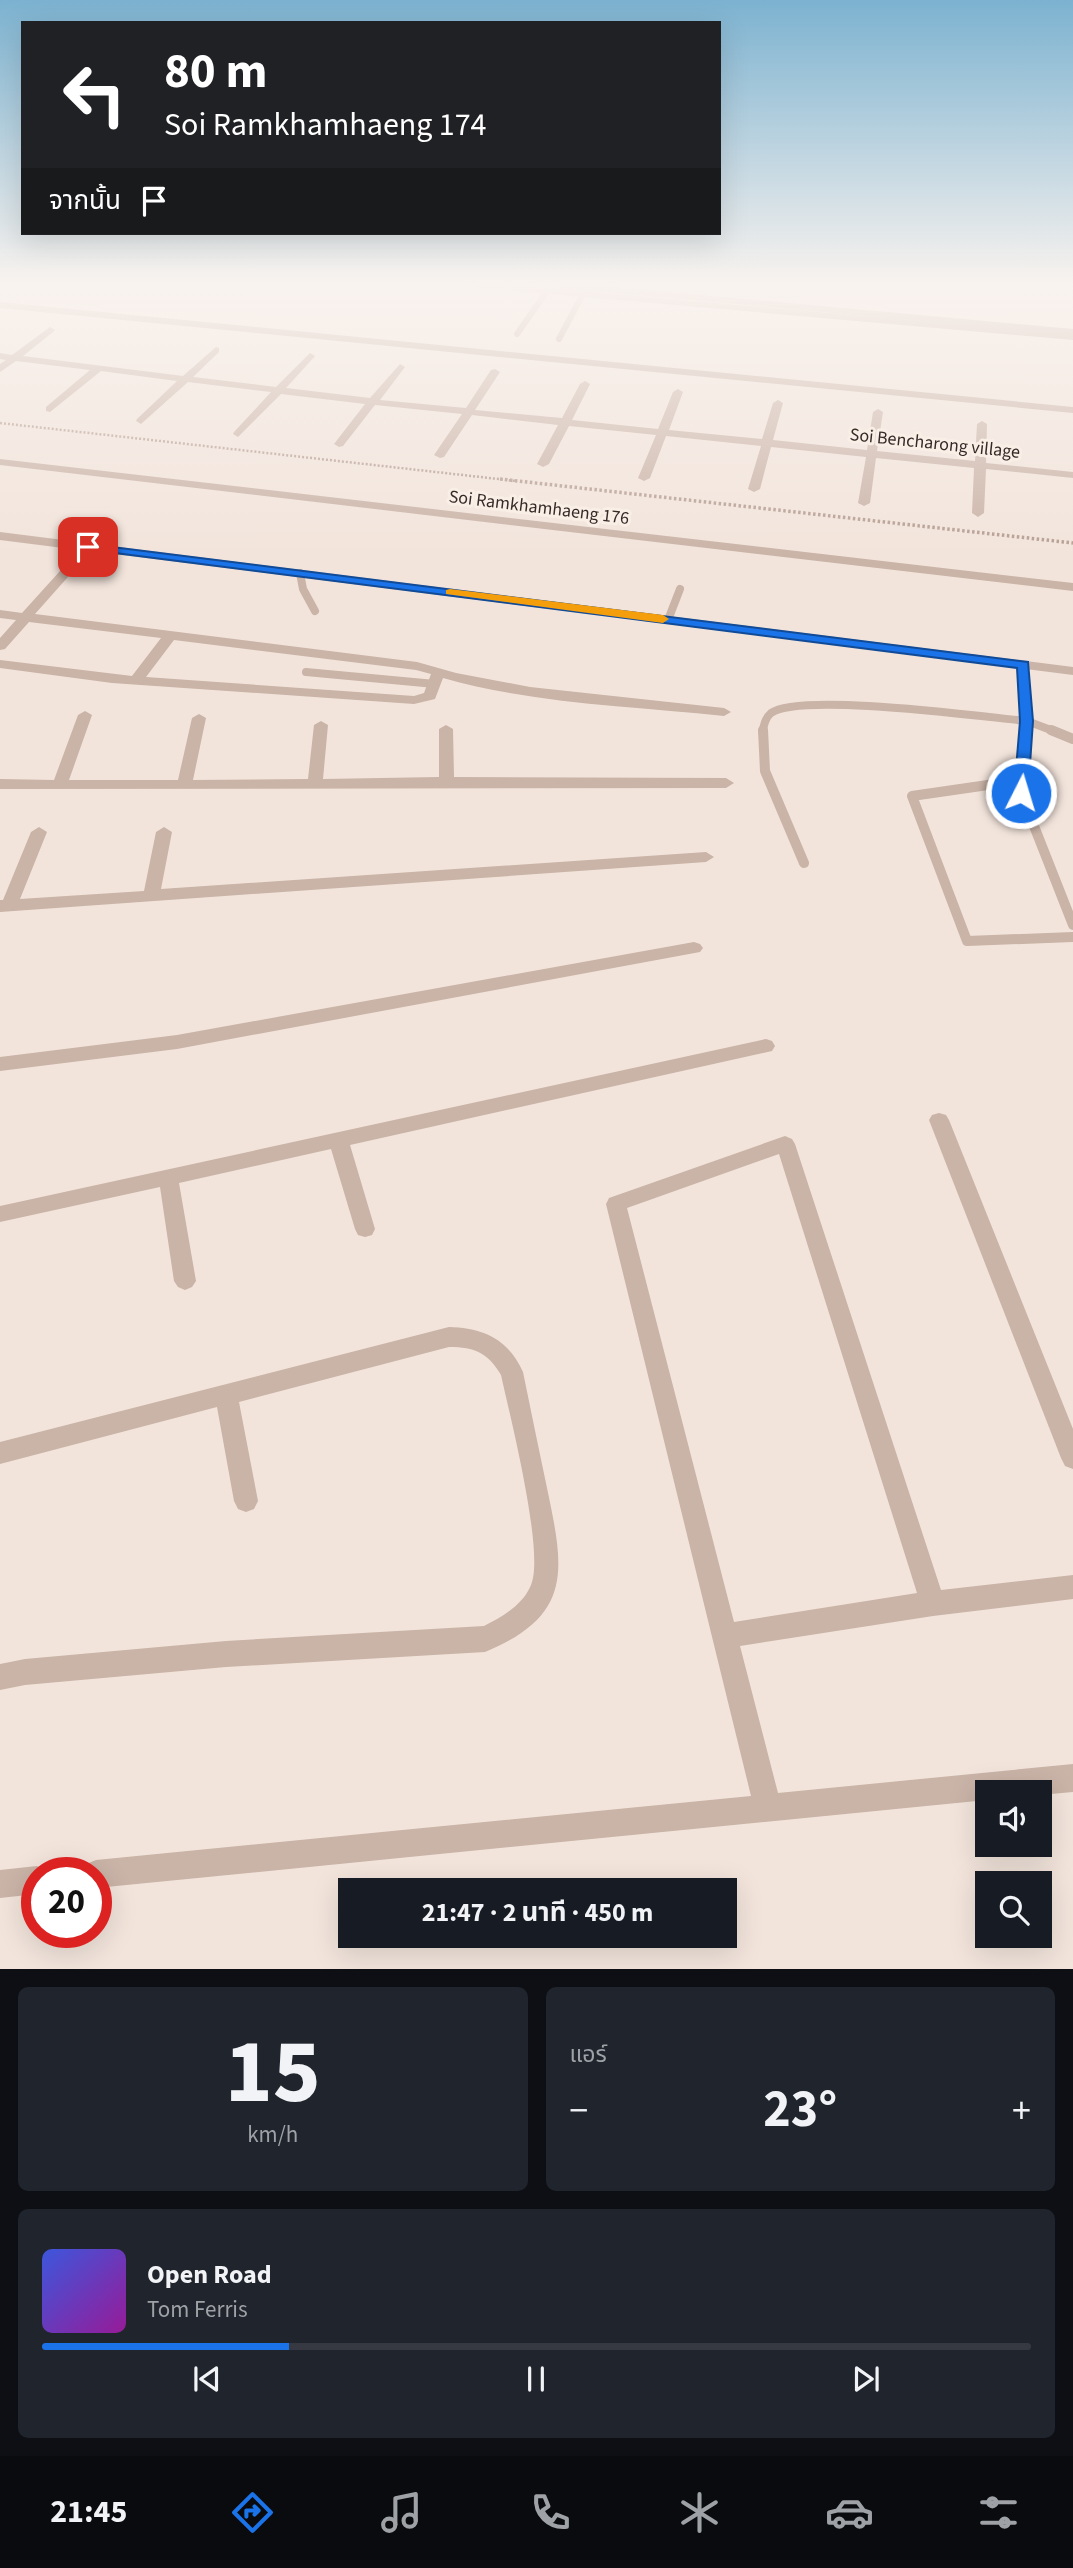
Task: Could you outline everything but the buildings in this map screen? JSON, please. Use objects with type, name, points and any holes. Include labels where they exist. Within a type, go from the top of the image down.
[{"type":"street","points":[[50,409],[92,374]]},
{"type":"street","name":"Soi Bencharong village","points":[[144,374],[373,402],[1073,475]]},
{"type":"street","points":[[141,421],[190,374]]},
{"type":"street","points":[[238,434],[293,374]]},
{"type":"street","points":[[339,444],[395,374]]},
{"type":"street","points":[[440,455],[494,374]]},
{"type":"street","points":[[697,374],[1073,411]]},
{"type":"street","points":[[543,464],[585,384]]},
{"type":"street","points":[[644,478],[678,392]]},
{"type":"street","points":[[754,489],[778,402]]},
{"type":"street","points":[[864,503],[878,412]]},
{"type":"street","points":[[978,513],[982,424]]},
{"type":"street","name":"Soi Ramkhamhaeng 176","points":[[0,462],[1073,587]]},
{"type":"street","points":[[0,536],[1073,671]]},
{"type":"street","points":[[0,646],[88,547]]},
{"type":"street","points":[[0,614],[417,666],[437,679],[724,712]]},
{"type":"street","points":[[136,681],[169,637]]},
{"type":"street","points":[[0,664],[136,681],[414,700],[430,696],[437,679]]},
{"type":"street","points":[[60,785],[85,715]]},
{"type":"street","points":[[185,784],[199,718]]},
{"type":"street","points":[[315,783],[321,725]]},
{"type":"street","points":[[446,729],[447,780]]},
{"type":"street","points":[[0,784],[447,780],[726,783]]},
{"type":"street","points":[[39,832],[5,906],[706,857]]},
{"type":"street","points":[[151,897],[164,832]]},
{"type":"street","points":[[0,1064],[190,1040],[694,948]]},
{"type":"street","points":[[0,1214],[766,1046]]},
{"type":"street","points":[[939,1119],[1073,1458]]},
{"type":"street","points":[[338,1138],[365,1229]]},
{"type":"street","points":[[768,1808],[616,1204],[785,1144],[933,1603]]},
{"type":"street","points":[[168,1177],[185,1281]]},
{"type":"street","points":[[0,1452],[449,1337],[473,1337],[489,1343],[500,1352],[512,1372],[548,1549],[546,1584],[538,1600],[522,1619],[485,1639],[226,1654],[25,1672],[0,1677]]},
{"type":"street","points":[[226,1394],[246,1501]]},
{"type":"street","points":[[724,1636],[933,1603],[1073,1587]]},
{"type":"street","points":[[112,1872],[1073,1778]]},
{"type":"street","points":[[0,1884],[21,1882]]},
{"type":"lane","points":[[300,573],[303,589],[315,611]]},
{"type":"lane","points":[[668,620],[680,589]]},
{"type":"lane","points":[[1023,665],[1027,721],[1021,793],[1073,925]]},
{"type":"lane","points":[[306,672],[437,679]]},
{"type":"lane","points":[[804,863],[765,771],[763,726],[771,714],[782,709],[858,705],[1027,721],[1073,739]]},
{"type":"lane","points":[[1022,780],[912,796],[967,941],[1073,937]]},
{"type":"path","points":[[0,423],[1073,542]]},
{"type":"slow traffic","points":[[450,592],[663,619]]},
{"type":"route","points":[[88,547],[1023,665],[1027,721],[1021,793]]}]
